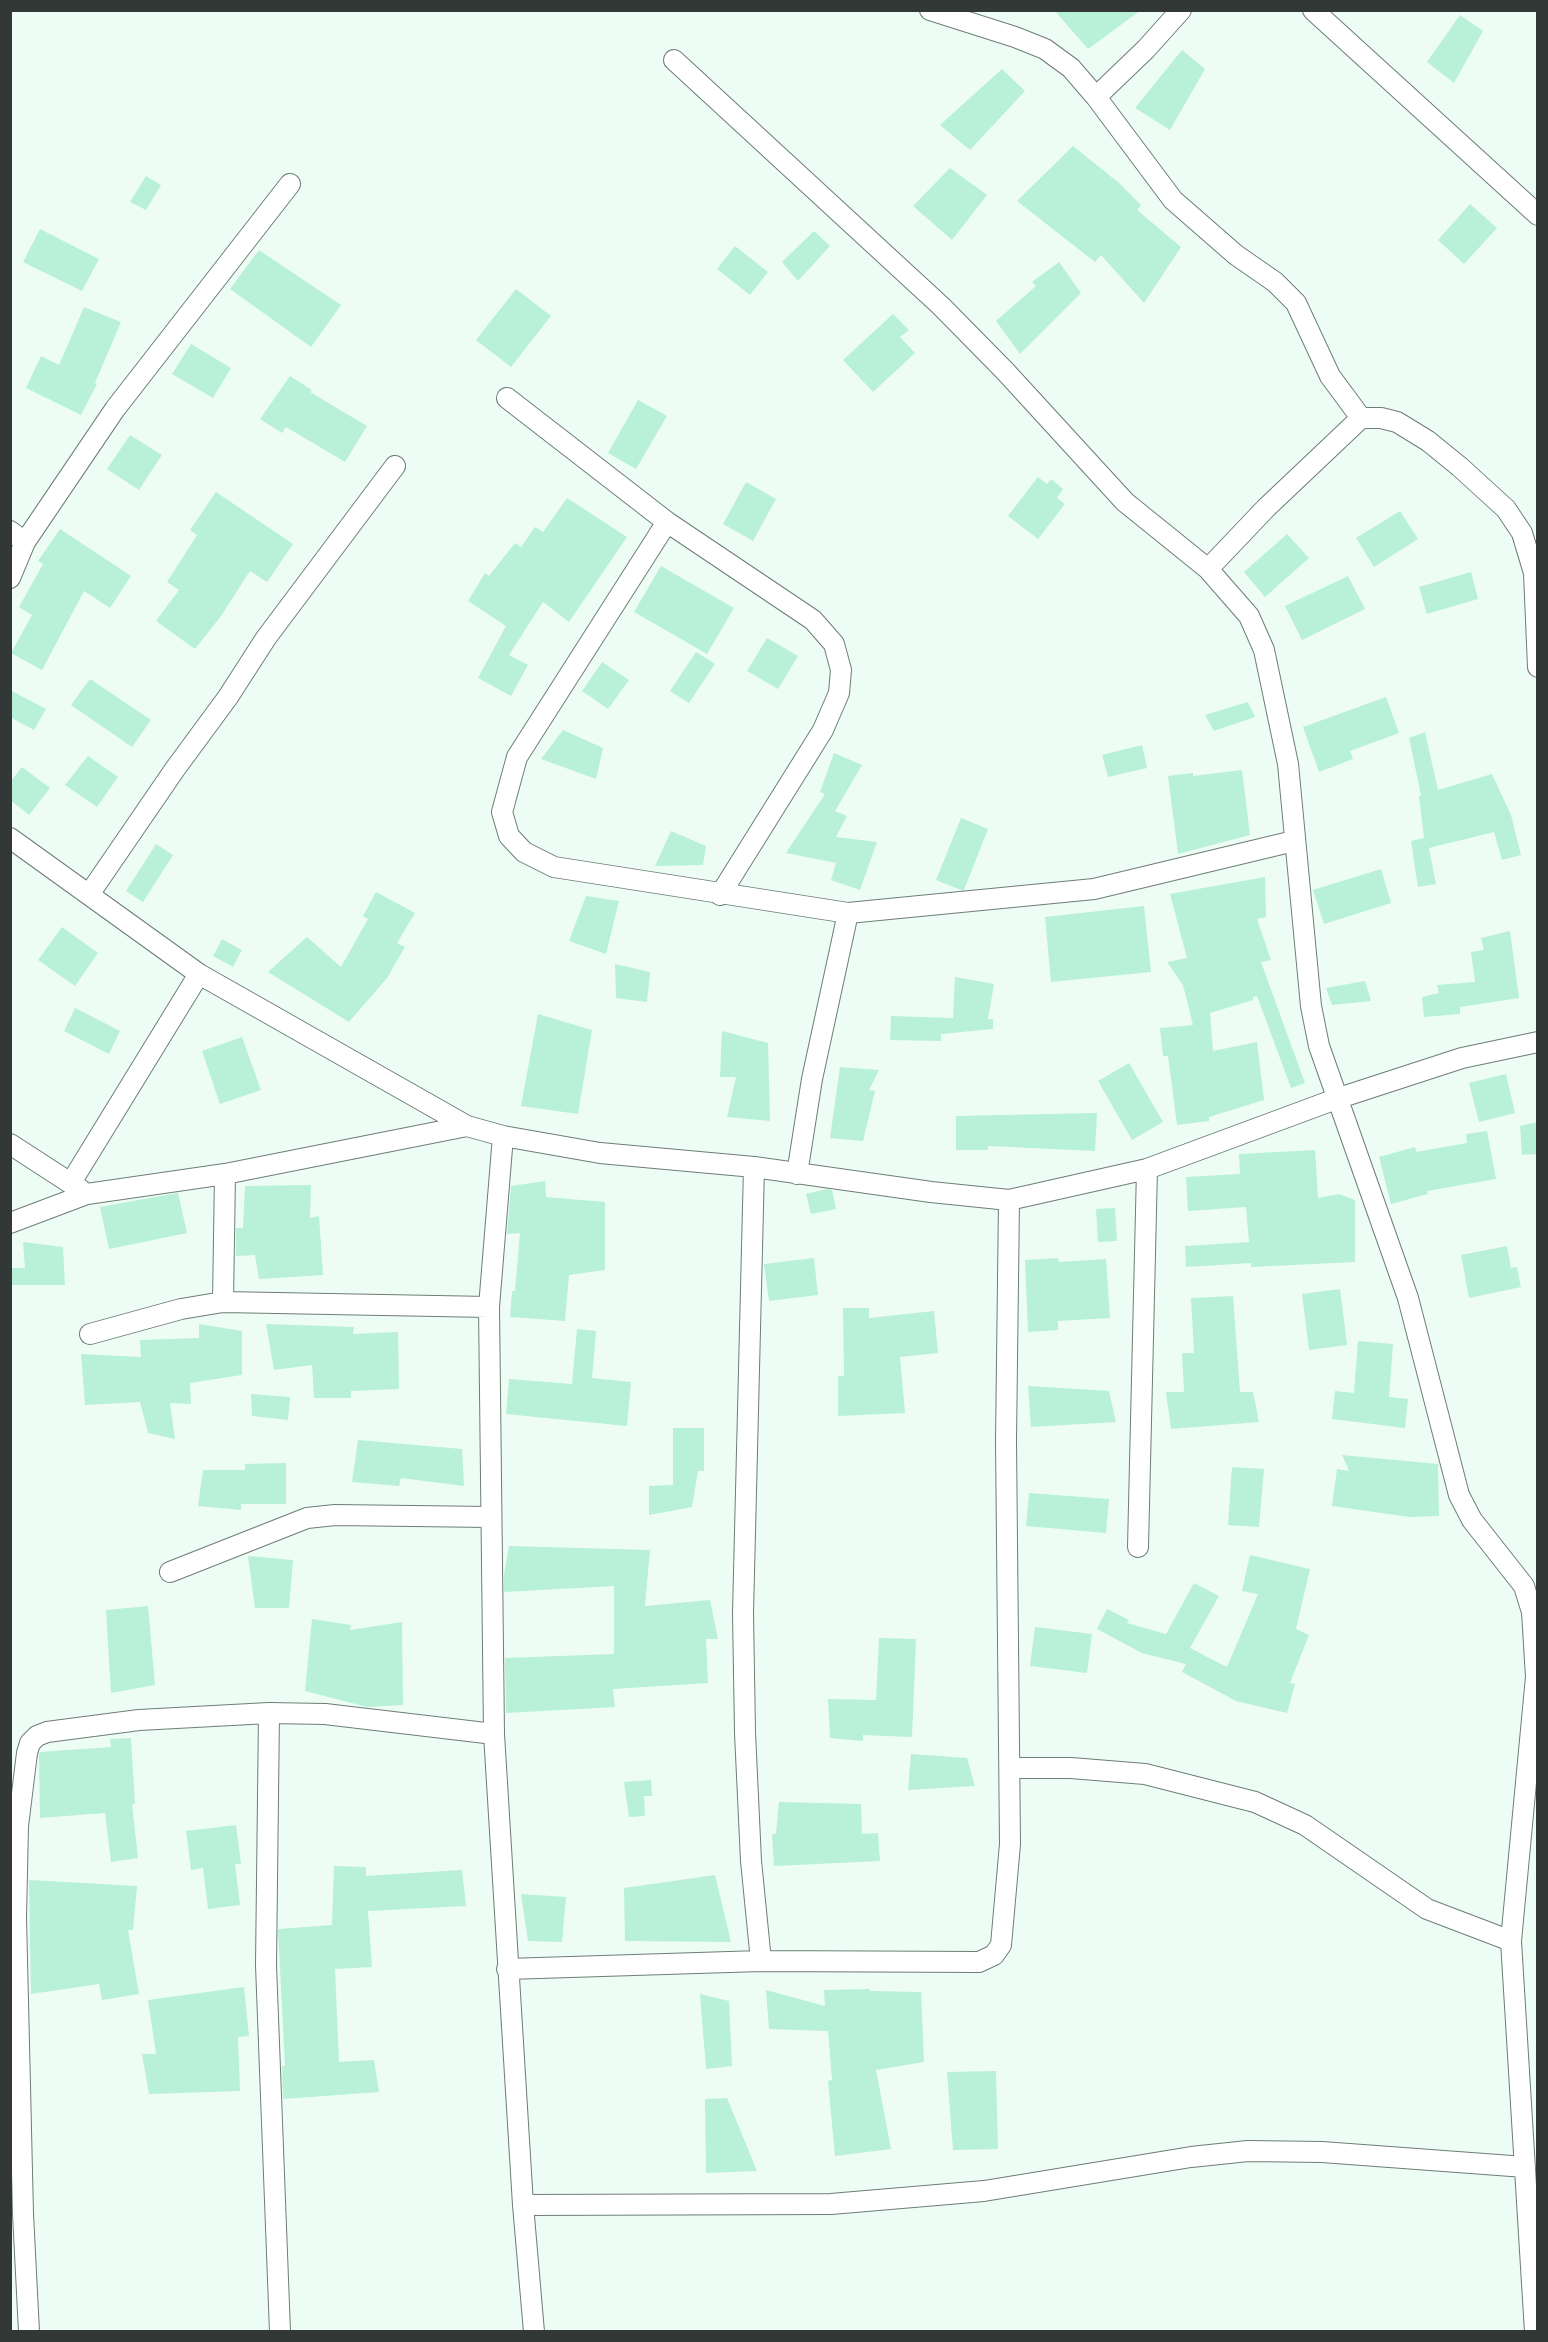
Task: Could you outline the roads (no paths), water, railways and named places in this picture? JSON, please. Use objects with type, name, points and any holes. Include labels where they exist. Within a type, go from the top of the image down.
[{"type":"street","points":[[930,10],[1045,49],[1071,68],[1173,200],[1236,255],[1275,282],[1296,303],[1330,376],[1361,418]]},
{"type":"street","points":[[1096,98],[1146,49],[1181,10]]},
{"type":"street","points":[[1313,10],[1538,215]]},
{"type":"street","points":[[674,60],[941,306],[1014,380],[1125,502],[1208,569],[1249,616],[1264,650],[1288,764],[1311,1006],[1319,1046],[1336,1099],[1365,1172],[1407,1298],[1459,1495],[1472,1520],[1524,1586],[1532,1612],[1537,1677],[1511,1941],[1535,2331]]},
{"type":"street","points":[[10,579],[18,537],[290,184]]},
{"type":"street","points":[[507,398],[667,522],[813,620],[834,644],[841,670],[839,693],[823,730],[720,895]]},
{"type":"street","points":[[1208,569],[1266,508],[1361,418],[1381,418],[1412,430],[1452,460],[1506,509],[1522,533],[1534,573],[1538,667]]},
{"type":"street","points":[[90,893],[175,769],[228,697],[266,638],[394,466]]},
{"type":"street","points":[[667,522],[516,758],[502,812],[509,836],[524,852],[554,867],[720,895],[848,913],[1094,889],[1294,841]]},
{"type":"street","points":[[10,838],[90,893],[200,974],[467,1126],[503,1136],[600,1153],[754,1167],[931,1192],[1009,1200],[1147,1168],[1336,1099],[1462,1058],[1538,1042]]},
{"type":"street","points":[[796,1174],[813,1079],[848,913]]},
{"type":"street","points":[[72,1181],[200,974]]},
{"type":"street","points":[[10,1223],[87,1194],[225,1174],[467,1126]]},
{"type":"street","points":[[503,1136],[489,1307],[494,1734],[507,1969],[534,2331]]},
{"type":"street","points":[[10,1144],[72,1181],[87,1194]]},
{"type":"street","points":[[754,1167],[743,1624],[745,1733],[751,1850],[761,1961]]},
{"type":"street","points":[[1138,1547],[1147,1168]]},
{"type":"street","points":[[223,1302],[225,1174]]},
{"type":"street","points":[[507,1969],[761,1961],[979,1962],[994,1955],[1001,1945],[1010,1844],[1011,1768],[1006,1441],[1009,1200]]},
{"type":"street","points":[[90,1334],[181,1309],[223,1302],[489,1307]]},
{"type":"street","points":[[170,1572],[307,1518],[335,1515],[490,1517]]},
{"type":"street","points":[[29,2331],[16,2215],[16,1917],[18,1826],[30,1743],[37,1736],[47,1732],[139,1720],[269,1713],[357,1717],[494,1734]]},
{"type":"street","points":[[269,1713],[267,1965],[280,2331]]},
{"type":"street","points":[[1011,1768],[1071,1768],[1144,1774],[1255,1802],[1305,1825],[1427,1909],[1511,1941]]},
{"type":"street","points":[[523,2205],[831,2204],[984,2191],[1191,2157],[1248,2151],[1322,2152],[1525,2167]]}]
